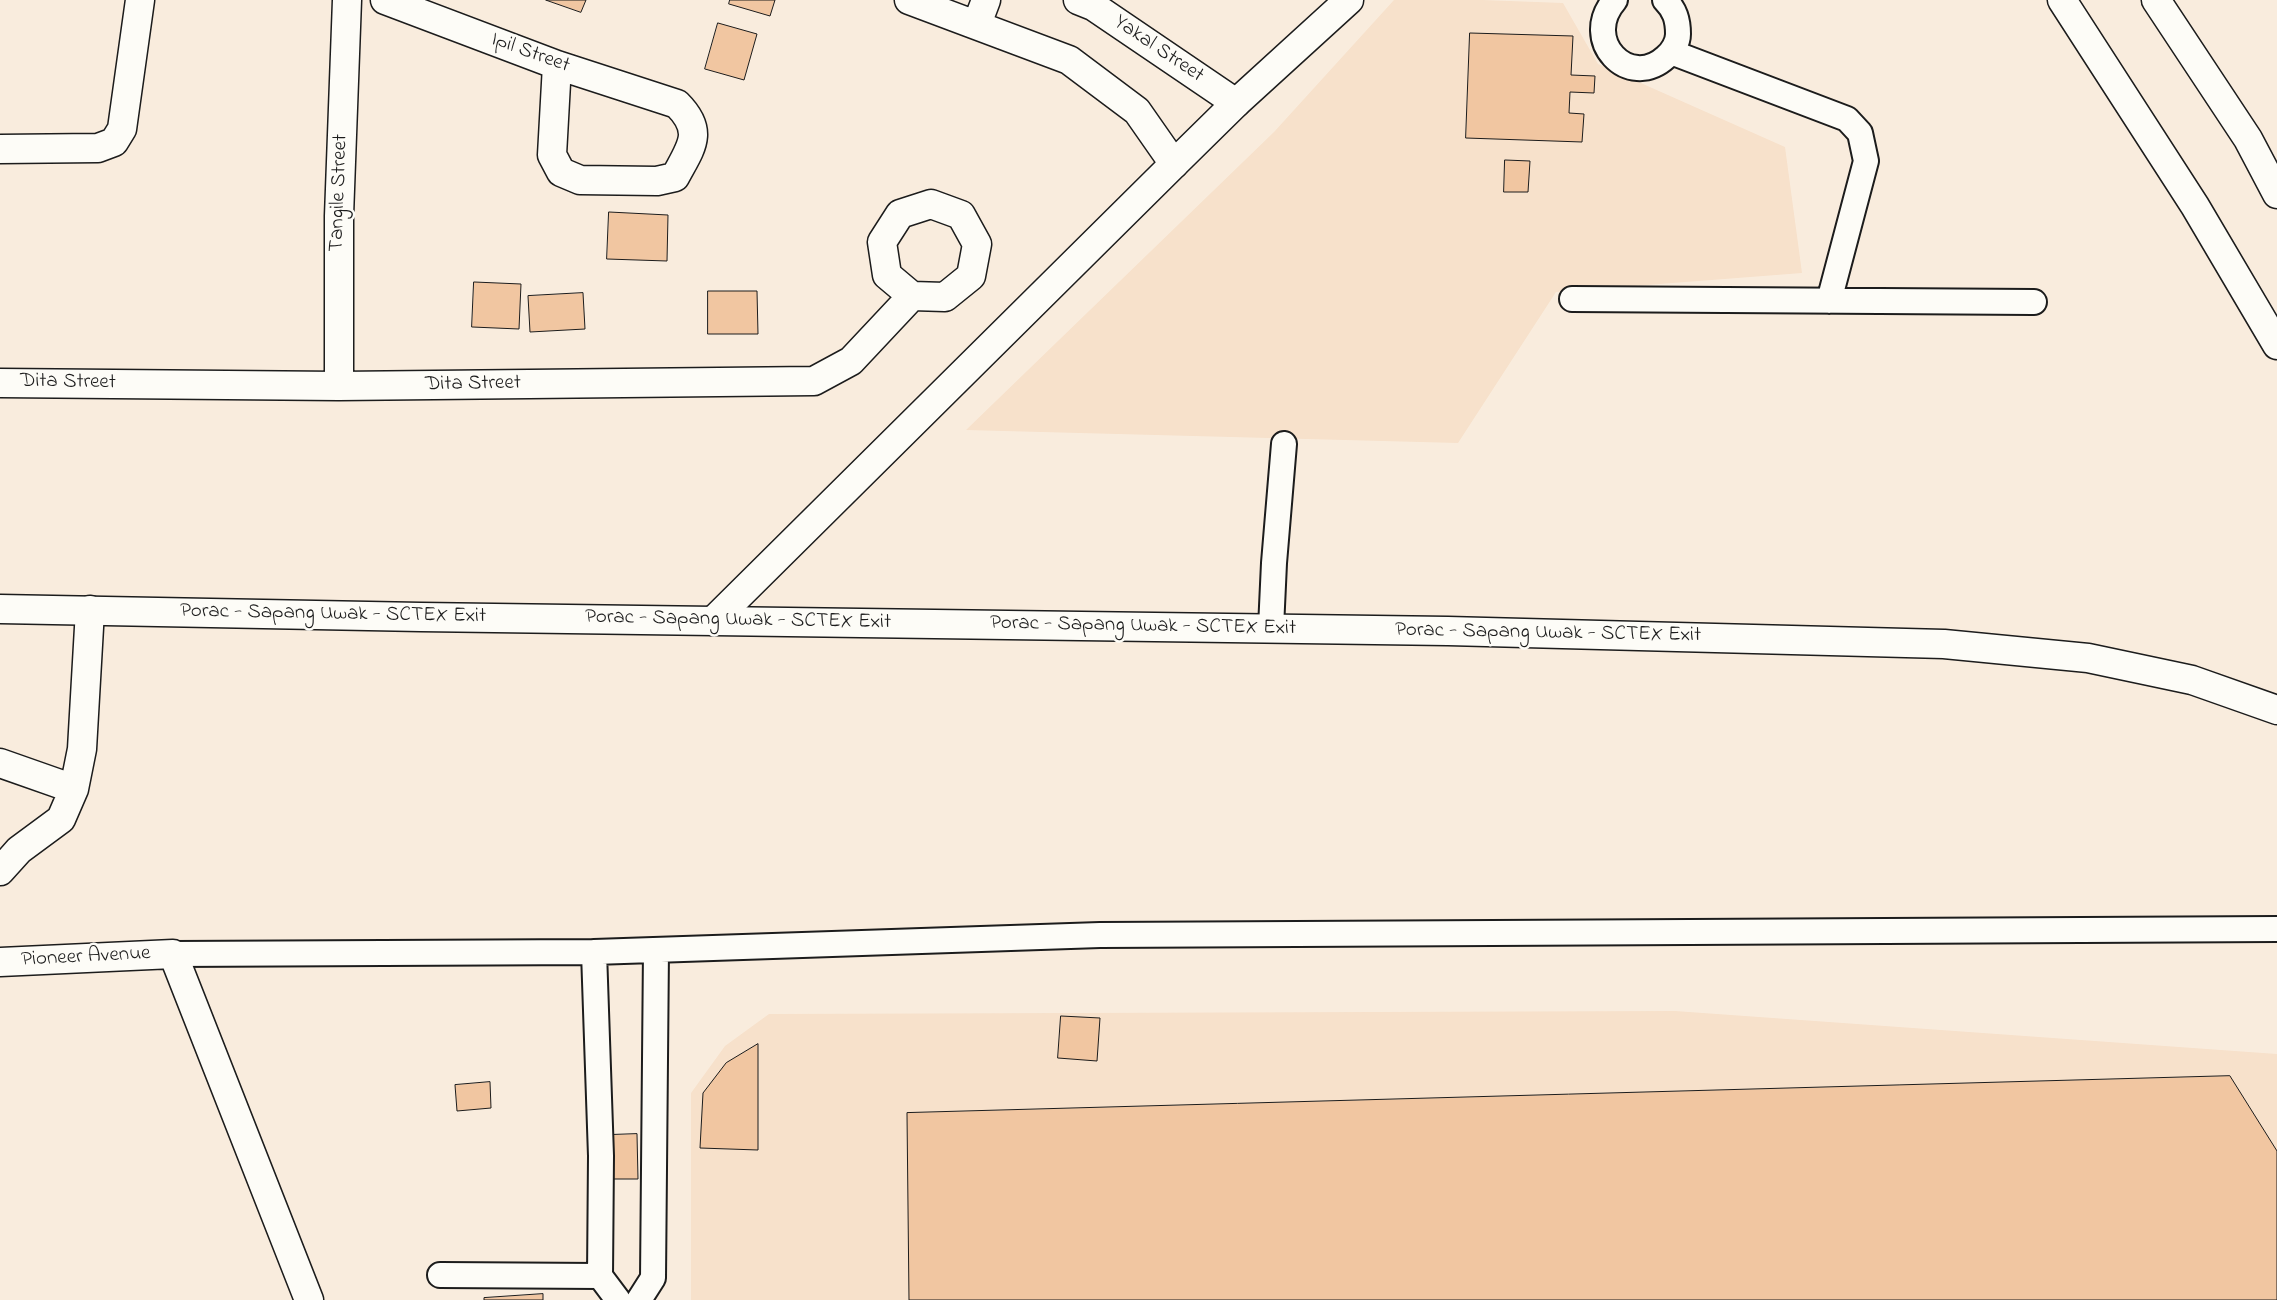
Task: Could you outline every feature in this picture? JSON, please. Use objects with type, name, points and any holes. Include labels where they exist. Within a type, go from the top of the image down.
[{"type":"street","points":[[0,149],[98,148],[114,142],[122,129],[140,0]]},
{"type":"street","name":"Tangile Street","points":[[338,386],[338,216],[347,0]]},
{"type":"street","name":"Ipil Street","points":[[385,0],[558,65],[677,104],[690,117],[694,140],[675,177],[657,181],[580,180],[561,172],[552,154],[558,65]]},
{"type":"street","points":[[909,0],[982,12],[1069,60],[1137,111],[1174,164]]},
{"type":"street","name":"Yakal Street","points":[[1078,0],[1093,6],[1236,103]]},
{"type":"street","points":[[712,621],[1236,103],[1349,0]]},
{"type":"street","points":[[2062,0],[2195,206],[2277,345]]},
{"type":"street","points":[[2156,0],[2248,139],[2277,194]]},
{"type":"street","name":"Dita Street","points":[[0,383],[338,386],[814,381],[851,361],[912,296]]},
{"type":"street","name":"Porac - Sapang Uwak - SCTEX Exit","points":[[0,609],[1448,631],[1944,644],[2088,658],[2192,680],[2277,710]]},
{"type":"street","points":[[0,871],[19,850],[61,819],[74,789],[82,749],[90,610]]},
{"type":"street","points":[[0,763],[74,789]]},
{"type":"street","points":[[173,954],[310,1300]]},
{"type":"street","name":"Pioneer Avenue","points":[[0,962],[173,954]]},
{"type":"lane","points":[[1614,0],[1604,13],[1602,30],[1605,45],[1614,58],[1628,66],[1644,68],[1659,63],[1672,52],[1678,37],[1678,22],[1672,2]]},
{"type":"lane","points":[[1672,52],[1847,119],[1860,133],[1866,161],[1829,301]]},
{"type":"lane","points":[[1572,299],[2034,302]]},
{"type":"lane","points":[[1271,628],[1274,563],[1284,444]]},
{"type":"lane","points":[[173,954],[594,952],[1100,935],[2277,929]]},
{"type":"lane","points":[[639,1300],[654,1278],[656,950]]},
{"type":"lane","points":[[594,952],[600,1156],[600,1276],[618,1300]]},
{"type":"lane","points":[[440,1275],[600,1276]]},
{"type":"shaded area","points":[[1394,0],[1482,0],[1563,3],[1598,64],[1785,147],[1802,273],[1556,292],[1458,443],[966,430],[1274,132]]},
{"type":"shaded area","points":[[1675,1011],[2277,1054],[2277,1300],[691,1300],[691,1093],[725,1046],[769,1014]]},
{"type":"building","points":[[546,0],[586,0],[581,12]]},
{"type":"building","points":[[730,0],[775,0],[770,16],[729,4]]},
{"type":"building","points":[[718,23],[757,34],[744,80],[705,69]]},
{"type":"building","points":[[1470,33],[1573,36],[1571,75],[1595,76],[1594,93],[1570,92],[1569,113],[1584,114],[1582,142],[1466,138]]},
{"type":"building","points":[[1505,160],[1530,161],[1528,192],[1504,192]]},
{"type":"building","points":[[609,212],[668,215],[667,261],[607,259]]},
{"type":"building","points":[[474,282],[521,284],[519,329],[472,327]]},
{"type":"building","points":[[708,291],[757,291],[758,334],[708,334]]},
{"type":"building","points":[[583,293],[585,329],[530,332],[528,296]]},
{"type":"building","points":[[1061,1016],[1100,1018],[1097,1061],[1058,1058]]},
{"type":"building","points":[[758,1044],[758,1150],[700,1148],[703,1093],[726,1063]]},
{"type":"building","points":[[2230,1076],[2277,1151],[2277,1300],[909,1300],[907,1113]]},
{"type":"building","points":[[490,1082],[491,1108],[457,1111],[455,1085]]},
{"type":"building","points":[[637,1134],[638,1179],[611,1179],[609,1135]]},
{"type":"building","points":[[543,1294],[543,1300],[484,1300],[484,1298]]}]
